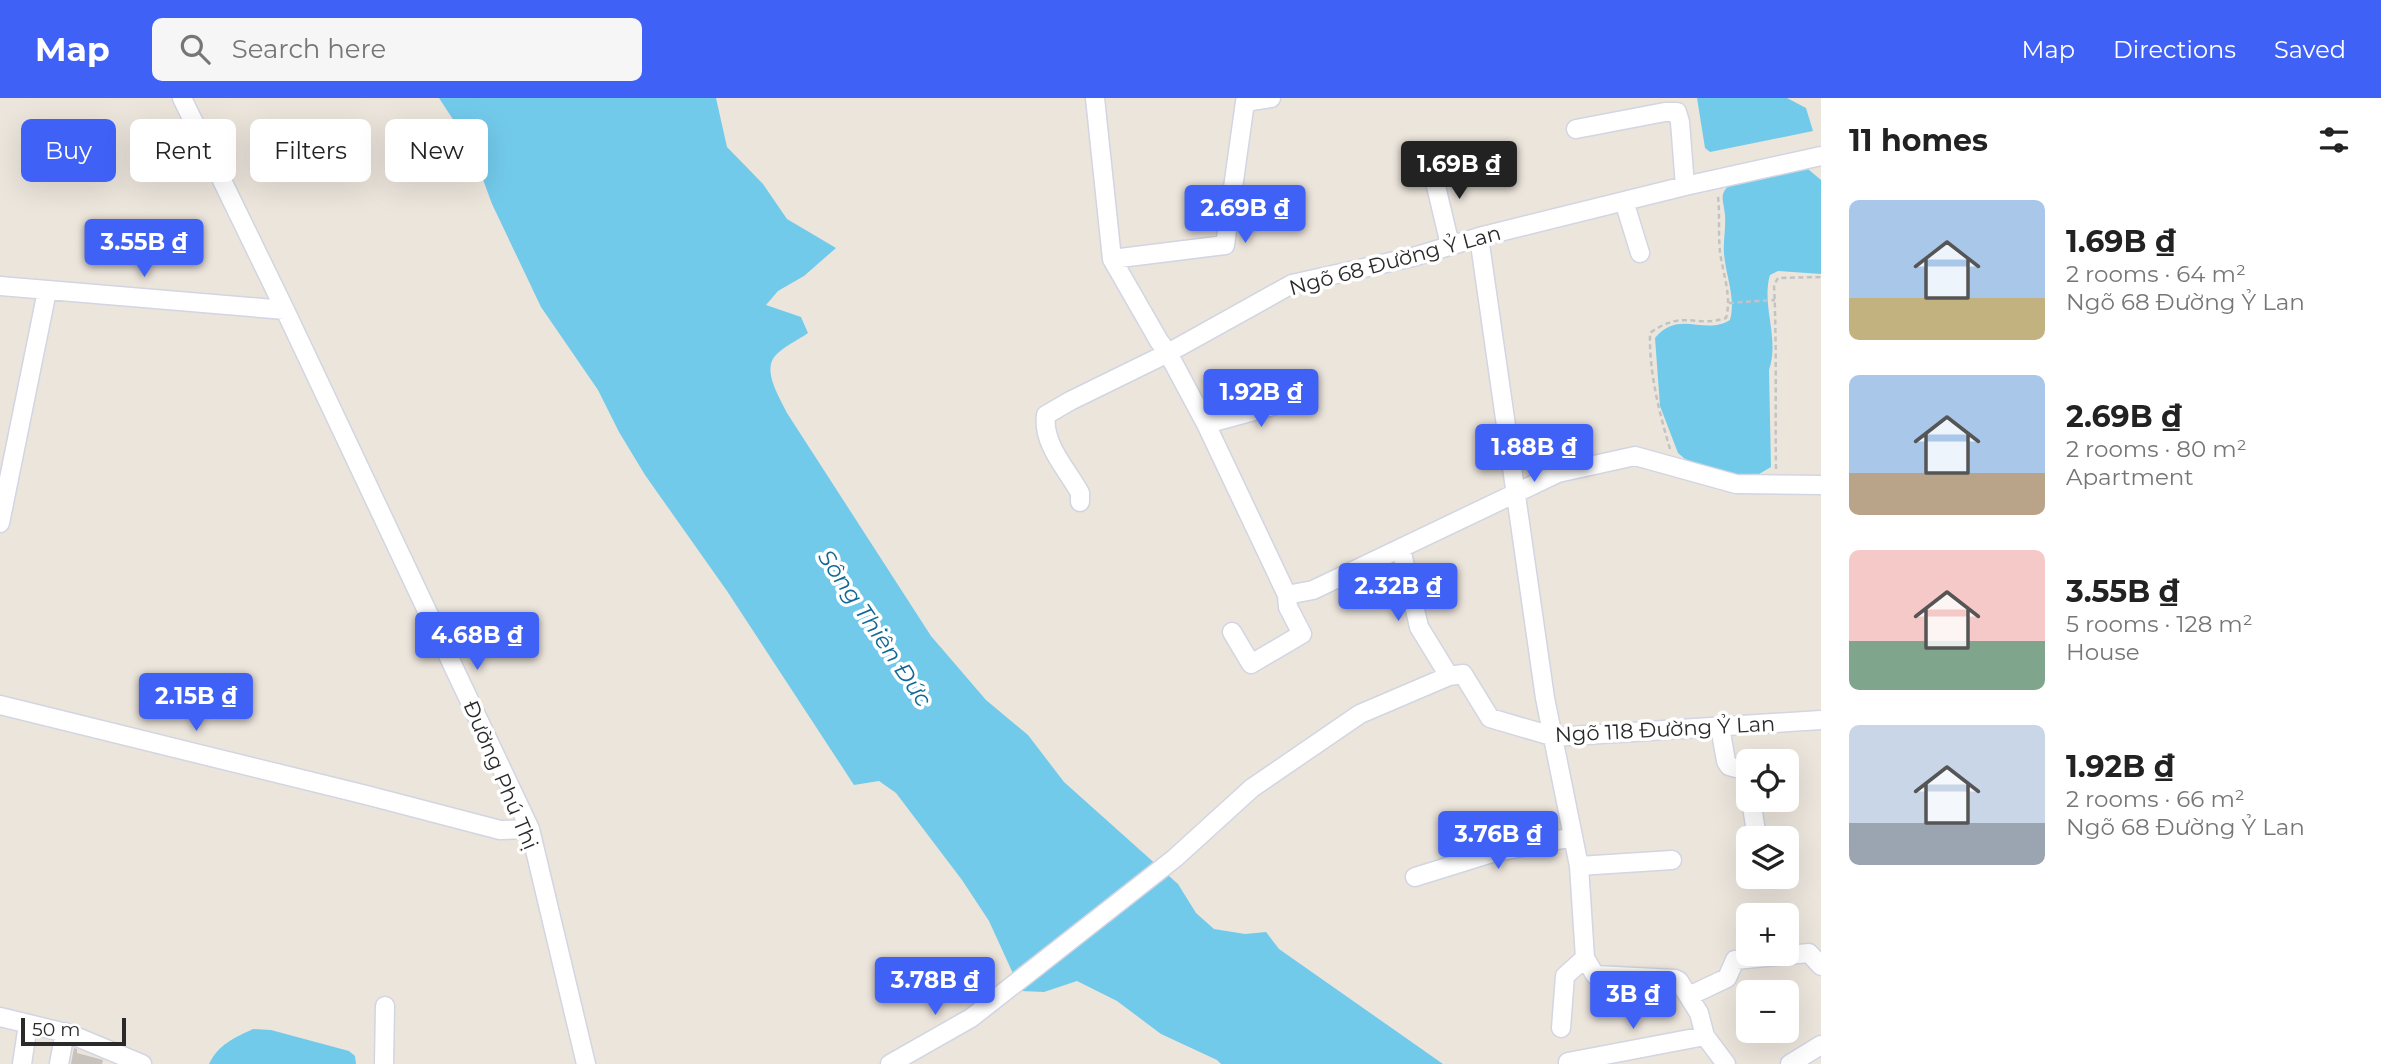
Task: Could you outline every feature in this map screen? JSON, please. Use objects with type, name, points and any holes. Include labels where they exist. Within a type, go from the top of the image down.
[{"type":"street","name":"Đường Phú Thị","points":[[182,98],[530,830],[586,1064]]},
{"type":"street","points":[[1112,259],[1225,245],[1245,102],[1271,98]]},
{"type":"street","points":[[1096,106],[1112,259],[1206,424],[1287,595],[1288,607],[1302,634],[1251,664],[1232,632]]},
{"type":"street","points":[[1576,129],[1677,112],[1701,182]]},
{"type":"street","name":"Ngõ 68 Đường Ỷ Lan","points":[[1080,502],[1080,493],[1071,475],[1047,439],[1046,415],[1093,389],[1168,354],[1292,284],[1413,257],[1479,237],[1701,182],[1818,157]]},
{"type":"street","points":[[1432,165],[1450,245]]},
{"type":"street","points":[[1624,201],[1640,253]]},
{"type":"street","points":[[1479,237],[1545,698],[1579,866],[1585,958],[1595,975],[1679,981],[1699,1013],[1705,1036],[1726,1064]]},
{"type":"street","points":[[0,286],[285,310]]},
{"type":"street","points":[[0,523],[47,291]]},
{"type":"street","points":[[1206,424],[1306,397]]},
{"type":"street","points":[[1287,595],[1313,590],[1558,473],[1635,456],[1736,484],[1821,485]]},
{"type":"street","points":[[890,1064],[971,1018],[998,998],[1175,858],[1252,788],[1360,713],[1449,676],[1419,627],[1401,549]]},
{"type":"street","name":"Ngõ 118 Đường Ỷ Lan","points":[[1449,676],[1463,674],[1490,718],[1555,737],[1821,720]]},
{"type":"street","points":[[0,705],[500,830],[530,830]]},
{"type":"street","points":[[1720,727],[1726,761],[1729,766],[1736,768]]},
{"type":"street","points":[[1415,877],[1492,853],[1573,836]]},
{"type":"street","points":[[1579,866],[1672,860]]},
{"type":"street","points":[[1689,996],[1727,978],[1735,960],[1809,953],[1821,966]]},
{"type":"street","points":[[1561,1028],[1565,976],[1585,958]]},
{"type":"street","points":[[384,1064],[385,1006]]},
{"type":"street","points":[[0,1017],[65,1032],[109,1056],[142,1064]]},
{"type":"street","points":[[22,1064],[29,1024]]},
{"type":"street","points":[[59,1064],[65,1032]]},
{"type":"street","points":[[1568,1062],[1705,1036]]},
{"type":"street","points":[[1790,1064],[1821,1045]]},
{"type":"path","points":[[1677,469],[1661,421],[1650,333],[1675,320],[1717,321],[1726,318],[1728,303],[1720,251],[1720,212],[1701,182]]},
{"type":"path","points":[[1776,485],[1777,355],[1774,285],[1778,278],[1821,277]]},
{"type":"path","points":[[1728,303],[1775,300]]},
{"type":"water","name":"Sông Thiên Đức","points":[[439,98],[716,98],[727,147],[763,184],[787,219],[836,248],[804,276],[778,291],[766,305],[801,317],[808,333],[775,356],[771,362],[771,377],[787,413],[931,636],[986,700],[1028,735],[1064,782],[1178,884],[1196,913],[1214,929],[1245,934],[1266,932],[1279,949],[1443,1064],[1221,1064],[1161,1034],[1117,1001],[1077,981],[1044,992],[1021,991],[989,921],[962,880],[896,793],[879,781],[854,785],[727,591],[645,475],[598,390],[541,307],[492,204],[484,182],[488,182],[488,119],[453,119]]},
{"type":"water","points":[[1697,98],[1787,98],[1806,108],[1813,131],[1710,152],[1705,148]]},
{"type":"water","points":[[1808,169],[1821,180],[1821,274],[1778,271],[1770,275],[1768,298],[1773,346],[1769,370],[1771,467],[1754,477],[1731,475],[1685,459],[1678,453],[1660,406],[1655,338],[1673,325],[1711,325],[1730,320],[1731,296],[1724,249],[1723,198],[1726,188]]},
{"type":"water","points":[[253,1029],[271,1030],[349,1051],[355,1056],[356,1064],[209,1064],[222,1047]]},
{"type":"building","points":[[74,1048],[77,1053],[103,1060],[102,1064],[71,1064]]}]
